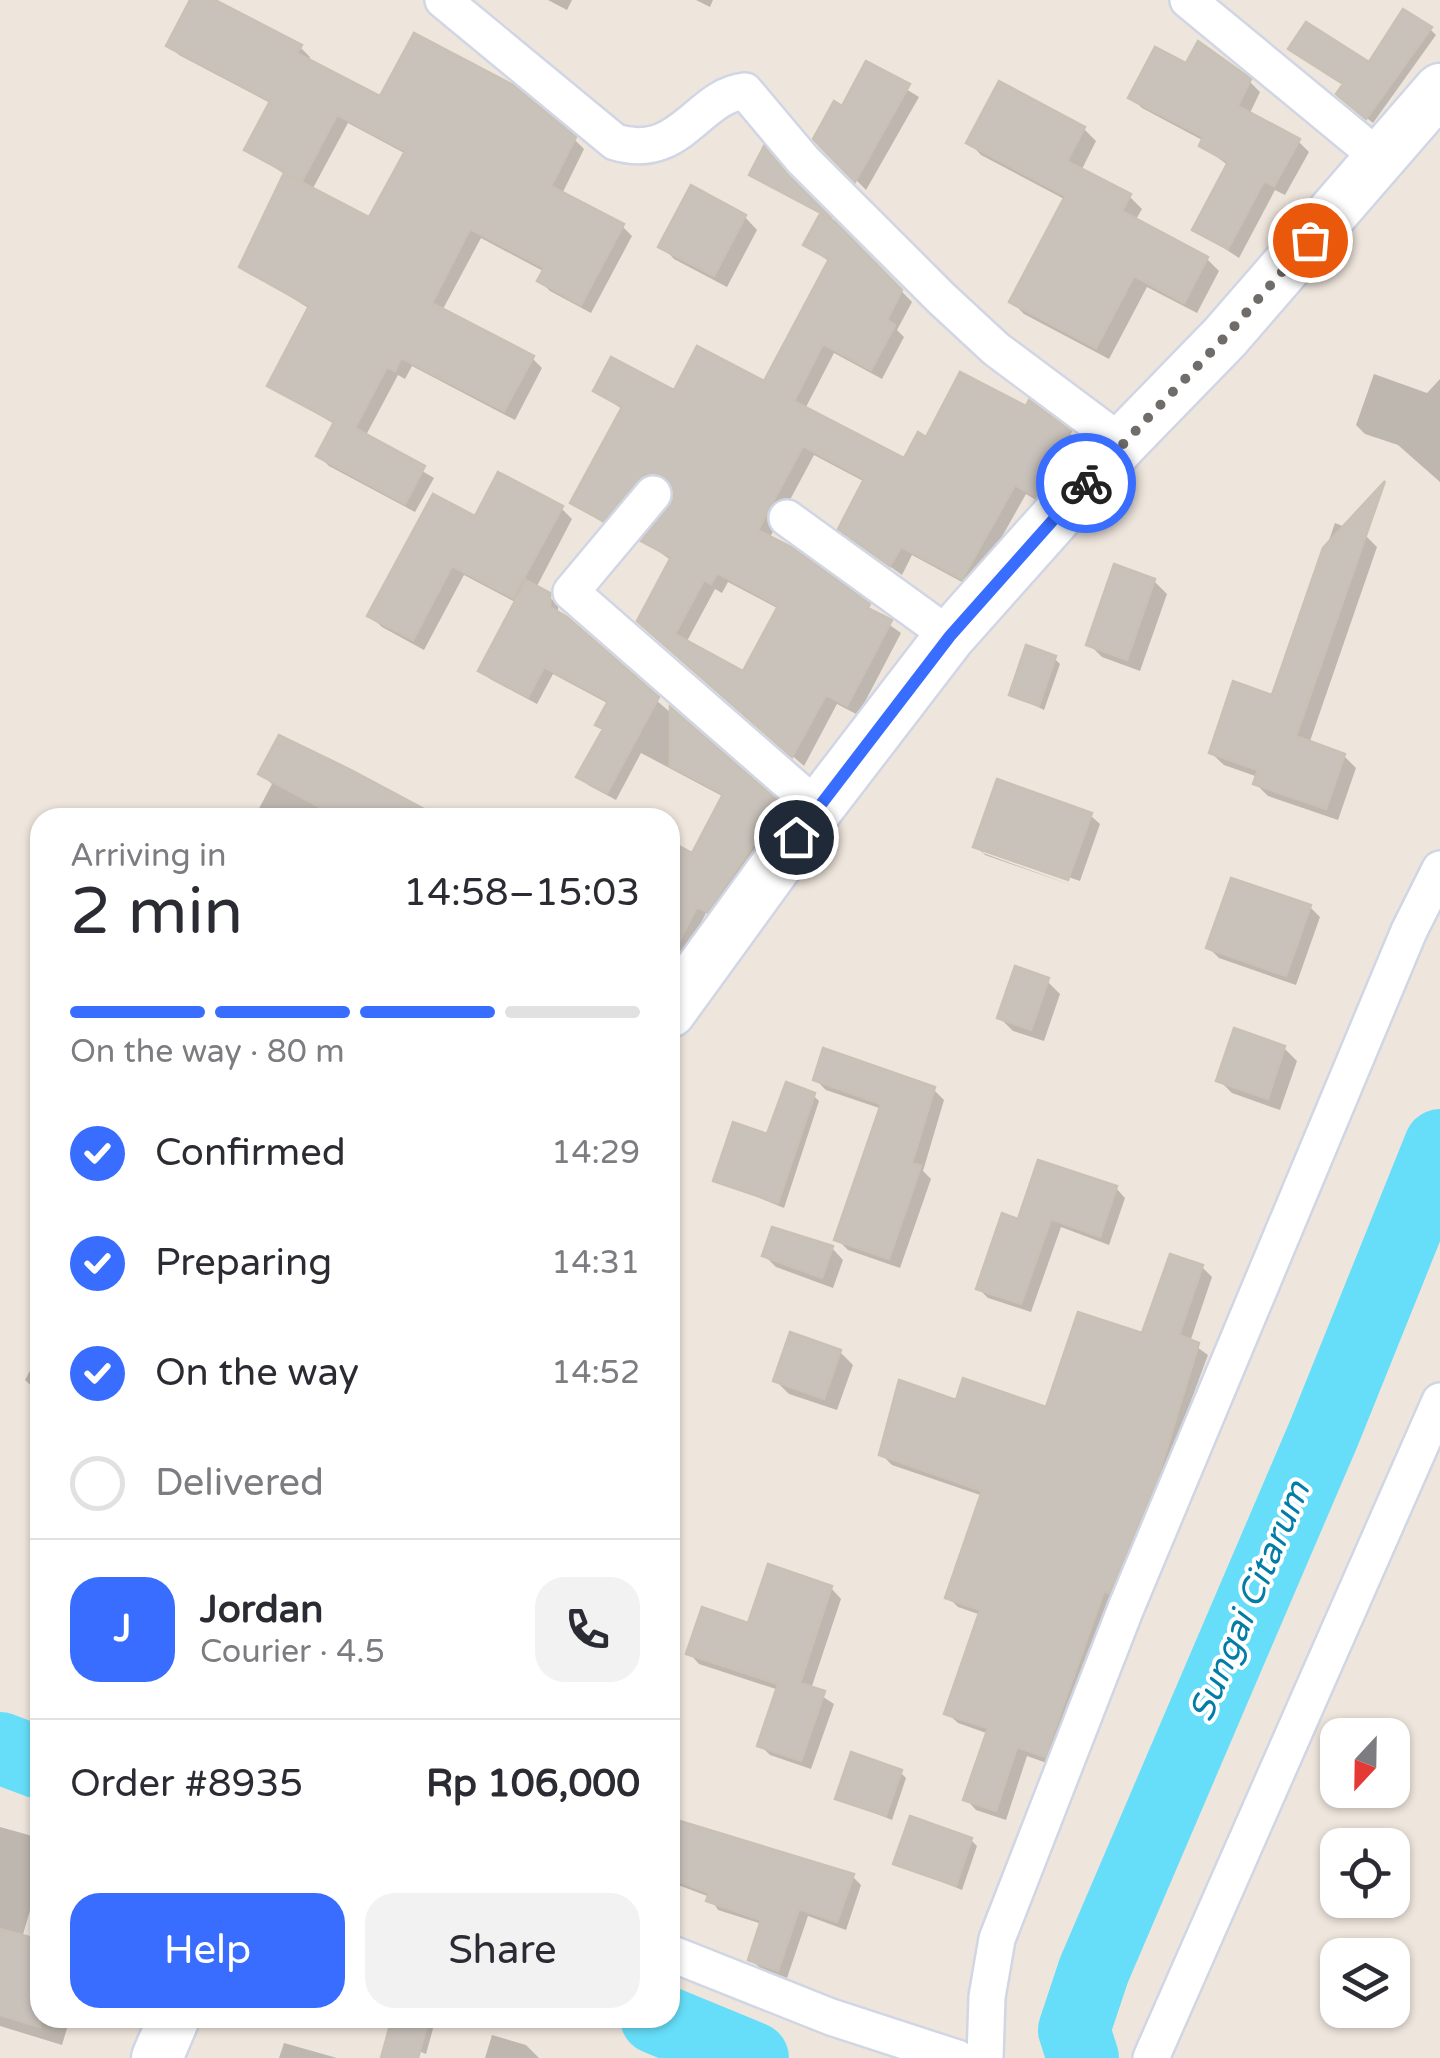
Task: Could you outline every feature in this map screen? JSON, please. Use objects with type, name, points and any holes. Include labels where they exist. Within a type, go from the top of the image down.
[{"type":"street","points":[[443,0],[615,142],[627,146],[639,149],[659,144],[745,91],[803,160],[942,298],[996,348],[1122,443]]},
{"type":"street","points":[[1188,0],[1382,160]]},
{"type":"street","points":[[680,998],[818,808],[950,636],[1122,443],[1225,337],[1440,89]]},
{"type":"street","points":[[653,494],[570,592],[818,808]]},
{"type":"street","points":[[787,518],[950,636]]},
{"type":"street","points":[[984,2058],[987,1998],[997,1939],[1126,1608],[1409,931],[1440,869]]},
{"type":"street","points":[[1152,2058],[1440,1401]]},
{"type":"street","points":[[680,1957],[831,2017],[957,2058]]},
{"type":"street","points":[[157,2058],[170,2028]]},
{"type":"building","points":[[190,0],[215,0],[302,45],[297,53],[380,96],[414,33],[513,85],[576,137],[551,186],[624,224],[581,305],[537,281],[544,268],[470,229],[432,303],[534,356],[504,411],[401,358],[395,371],[387,367],[355,428],[425,466],[405,504],[316,456],[334,422],[267,386],[309,306],[239,267],[284,173],[369,217],[405,151],[337,115],[302,181],[244,150],[270,101],[166,46]]},
{"type":"building","points":[[1403,9],[1432,27],[1366,119],[1336,94],[1343,84],[1288,49],[1306,22],[1369,62]]},
{"type":"building","points":[[1198,41],[1251,79],[1238,106],[1300,139],[1274,186],[1264,181],[1228,249],[1192,230],[1228,162],[1199,146],[1203,137],[1128,98],[1155,47],[1186,63]]},
{"type":"building","points":[[866,61],[910,84],[855,182],[813,139],[834,101],[842,106]]},
{"type":"building","points":[[999,81],[1085,127],[1067,161],[1131,194],[1122,211],[1208,257],[1184,303],[1134,276],[1096,348],[1009,302],[1065,196],[966,143]]},
{"type":"building","points":[[764,146],[788,175],[832,219],[749,175]]},
{"type":"building","points":[[691,185],[746,215],[714,276],[658,247]]},
{"type":"building","points":[[820,214],[834,221],[902,290],[887,320],[895,325],[871,370],[823,344],[794,401],[904,458],[918,432],[926,437],[960,372],[1026,406],[1029,400],[1071,431],[1053,465],[1057,467],[1036,497],[1015,485],[962,579],[901,547],[890,566],[838,529],[864,479],[803,446],[758,530],[793,548],[870,604],[868,608],[892,620],[847,706],[826,695],[792,757],[637,621],[671,557],[641,541],[674,499],[667,478],[645,474],[603,521],[570,503],[622,407],[593,391],[611,357],[674,390],[697,346],[764,381],[829,259],[803,245]],"holes":[[[717,573],[778,606],[743,671],[675,634],[704,580],[711,584]]]},
{"type":"building","points":[[498,472],[563,506],[513,598],[452,566],[413,640],[367,616],[433,494],[475,516]]},
{"type":"building","points":[[1385,481],[1296,736],[1345,754],[1326,809],[1253,784],[1258,770],[1209,753],[1233,681],[1272,695],[1323,548]]},
{"type":"building","points":[[1114,564],[1155,579],[1127,660],[1086,645]]},
{"type":"building","points":[[526,580],[550,593],[550,607],[567,617],[659,697],[607,793],[576,777],[603,729],[595,725],[608,701],[544,667],[528,697],[478,671]]},
{"type":"building","points":[[1026,645],[1056,656],[1039,706],[1009,695]]},
{"type":"building","points":[[670,707],[777,800],[753,845],[707,912],[697,907],[680,940],[680,846],[692,853],[723,794],[670,766]]},
{"type":"building","points":[[279,735],[422,808],[321,808],[258,774]]},
{"type":"building","points":[[997,779],[1092,813],[1068,880],[973,847]]},
{"type":"building","points":[[1231,878],[1311,905],[1286,976],[1206,948]]},
{"type":"building","points":[[1015,966],[1049,978],[1031,1030],[997,1018]]},
{"type":"building","points":[[1234,1028],[1285,1046],[1268,1099],[1216,1081]]},
{"type":"building","points":[[823,1048],[935,1087],[912,1163],[921,1166],[889,1259],[834,1240],[881,1104],[813,1080]]},
{"type":"building","points":[[786,1082],[815,1093],[778,1203],[713,1181],[733,1122],[767,1134]]},
{"type":"building","points":[[1038,1160],[1117,1186],[1100,1237],[1051,1219],[1021,1304],[976,1289],[1002,1213],[1018,1219]]},
{"type":"building","points":[[772,1227],[833,1246],[822,1278],[762,1256]]},
{"type":"building","points":[[1170,1254],[1203,1265],[1179,1335],[1199,1343],[1158,1477],[1109,1593],[1104,1591],[1045,1757],[1017,1747],[996,1811],[963,1800],[988,1728],[944,1714],[980,1610],[945,1598],[982,1491],[879,1455],[899,1380],[956,1400],[963,1378],[1046,1407],[1078,1312],[1142,1333]]},
{"type":"building","points":[[790,1332],[841,1350],[824,1399],[773,1381]]},
{"type":"building","points":[[768,1564],[832,1586],[800,1683],[825,1691],[801,1761],[757,1746],[778,1684],[686,1654],[702,1607],[748,1623]]},
{"type":"building","points":[[851,1752],[902,1770],[886,1816],[835,1799]]},
{"type":"building","points":[[910,1816],[972,1838],[956,1886],[893,1864]]},
{"type":"building","points":[[680,1821],[854,1874],[837,1922],[799,1909],[778,1971],[748,1960],[761,1920],[706,1901],[709,1893],[680,1882]]},
{"type":"building","points":[[0,1929],[30,1937],[30,2024],[0,2015]]},
{"type":"building","points":[[389,2028],[426,2028],[418,2058],[381,2058]]},
{"type":"waterway","name":"Sungai Citarum","points":[[1083,2058],[1074,2030],[1094,1970],[1324,1433],[1440,1145]]},
{"type":"waterway","points":[[0,1748],[30,1759]]},
{"type":"waterway","points":[[680,2028],[753,2058]]},
{"type":"way so far","points":[[1086,483],[1225,337],[1310,240]]},
{"type":"route","points":[[796,837],[950,636],[1086,483]]}]
